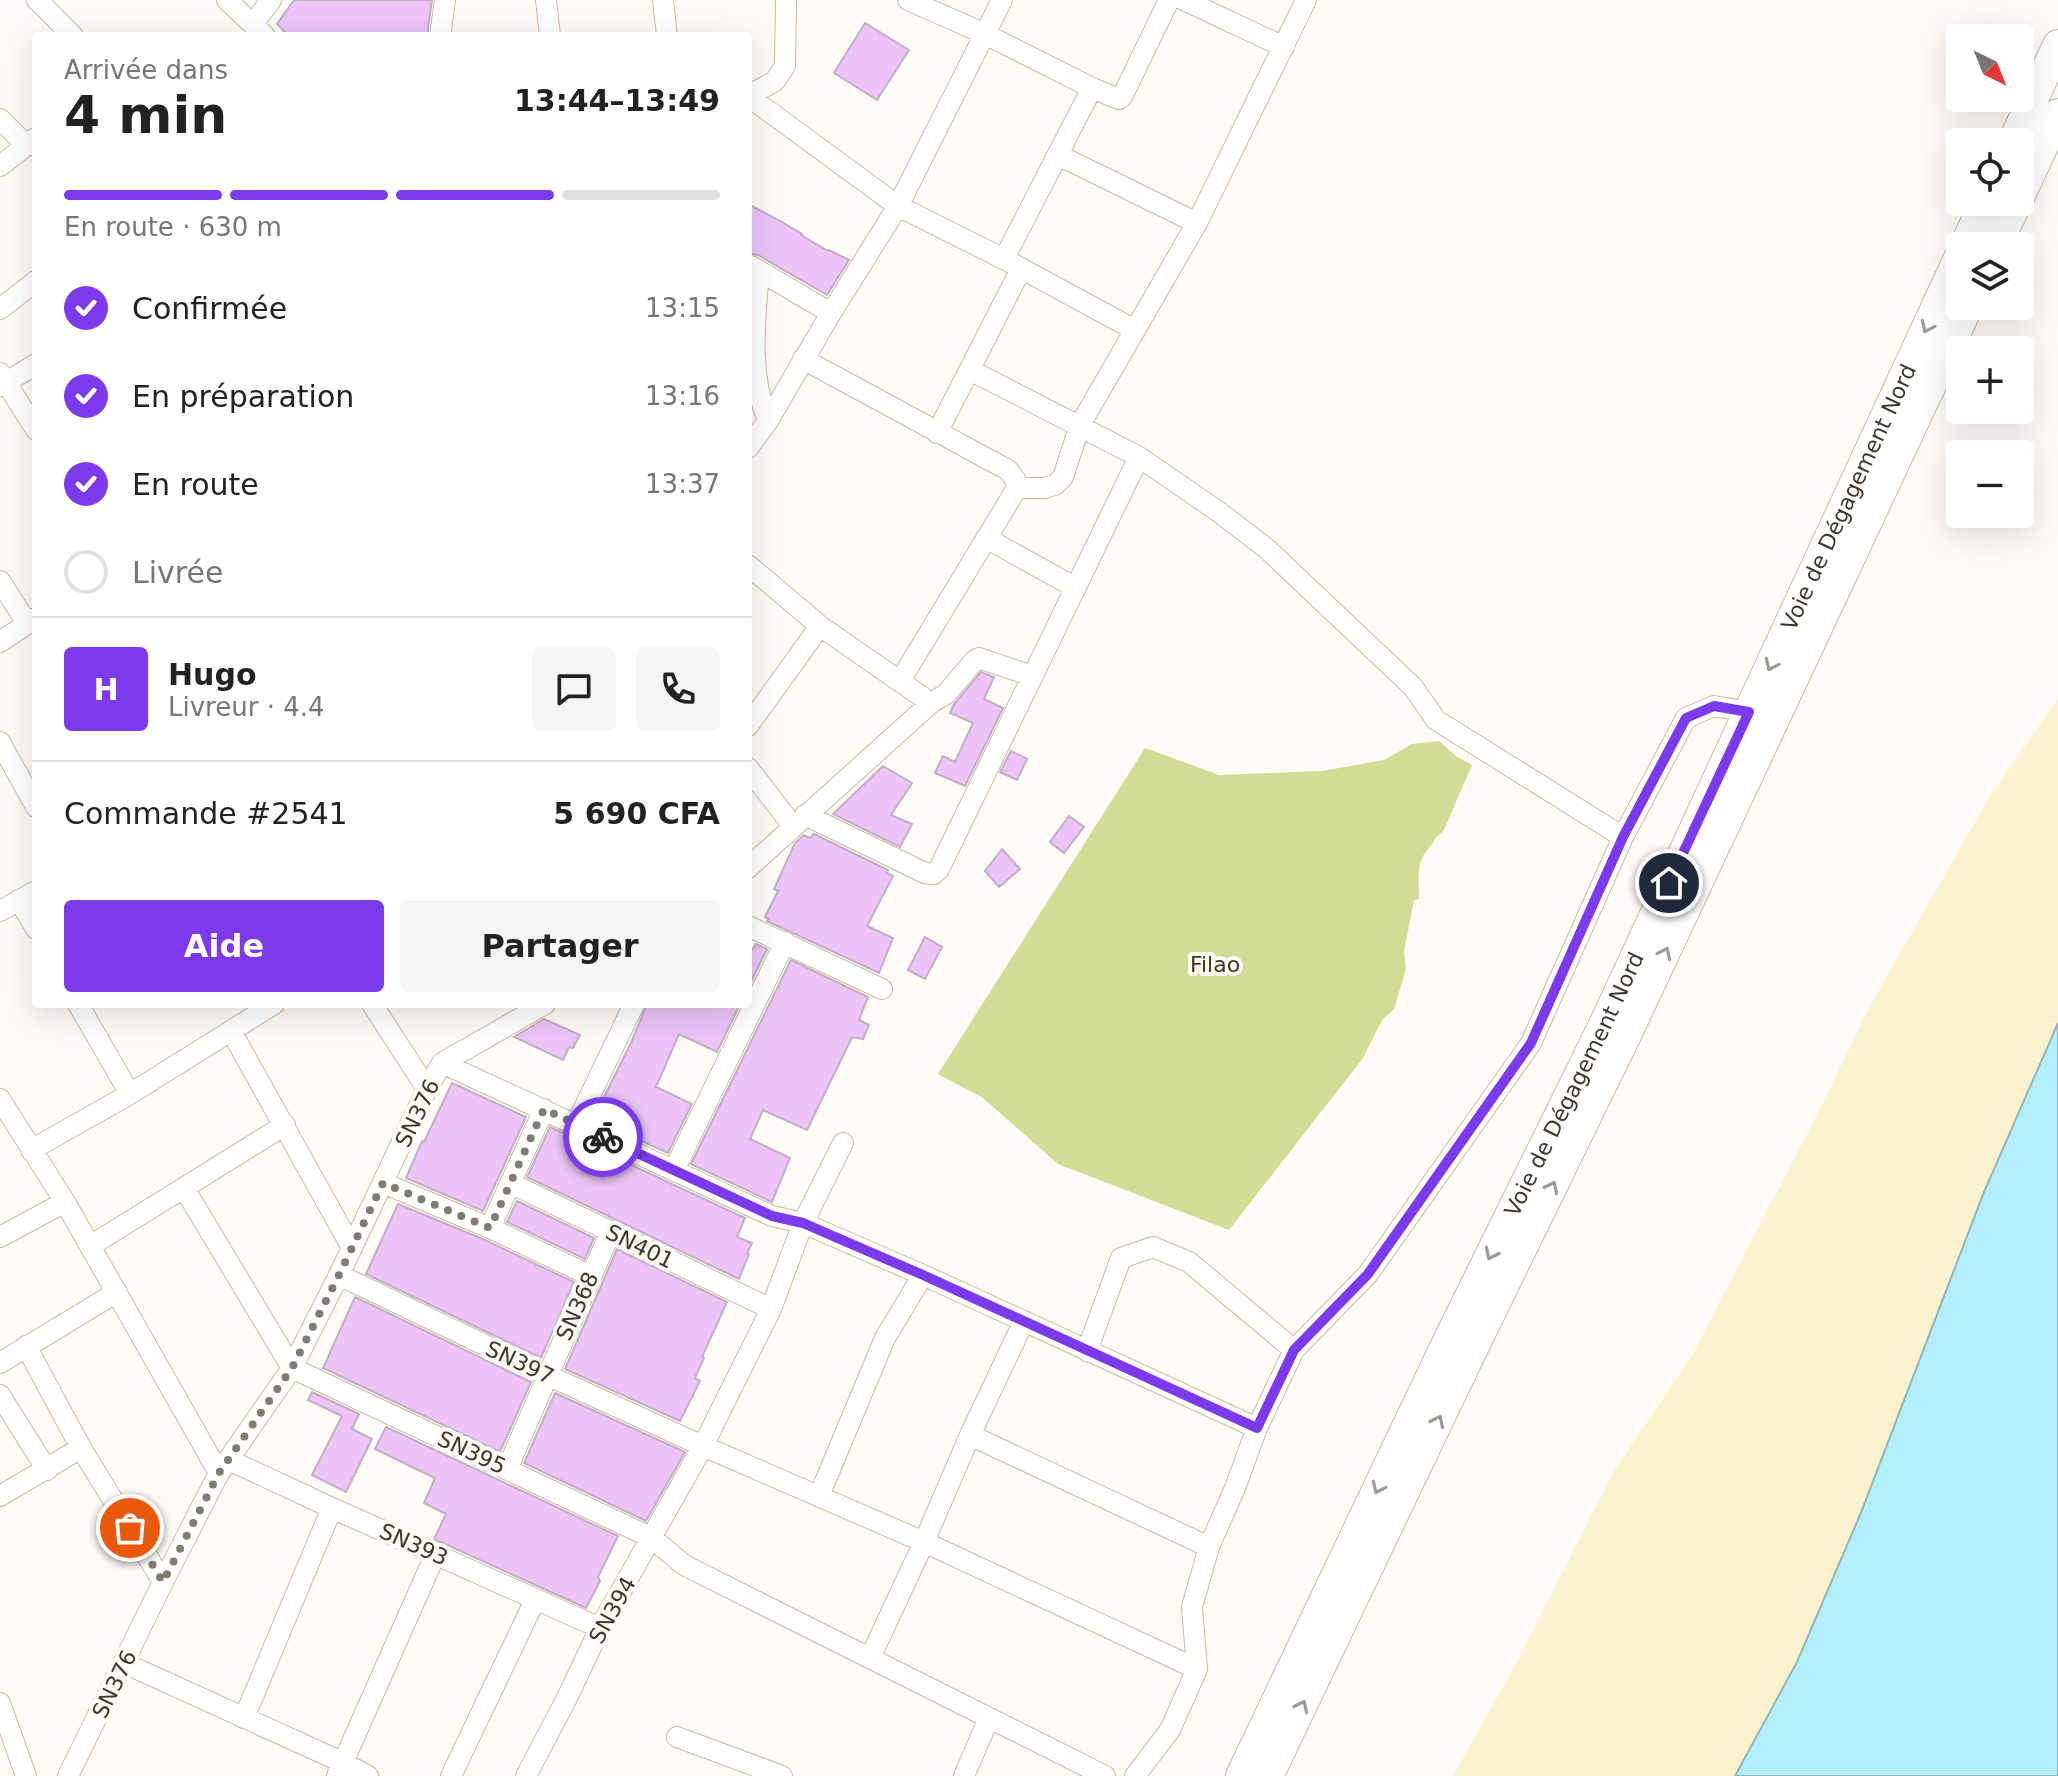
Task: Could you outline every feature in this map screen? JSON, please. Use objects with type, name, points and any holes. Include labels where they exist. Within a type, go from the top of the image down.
[{"type":"highway","points":[[2019,128],[2058,45]]},
{"type":"highway","points":[[2034,165],[2058,114]]},
{"type":"highway","name":"Voie de Dégagement Nord","points":[[1248,1773],[1449,1339],[1603,1027],[1946,286]]},
{"type":"highway","name":"Voie de Dégagement Nord","points":[[1248,1773],[1470,1354],[1626,1035],[1961,320]]},
{"type":"street","points":[[37,0],[69,32]]},
{"type":"street","points":[[227,0],[259,30],[271,0]]},
{"type":"street","points":[[441,32],[445,0]]},
{"type":"street","points":[[546,0],[550,32]]},
{"type":"street","points":[[663,0],[667,32]]},
{"type":"street","points":[[752,94],[775,81],[785,66],[786,0]]},
{"type":"street","points":[[908,0],[1116,98],[1122,97],[1169,0]]},
{"type":"street","points":[[752,443],[898,206],[1002,0]]},
{"type":"street","points":[[1184,0],[1284,47]]},
{"type":"street","points":[[1017,488],[1044,488],[1055,485],[1063,477],[1080,425],[1197,223],[1306,0]]},
{"type":"street","points":[[937,433],[970,370],[1058,155],[1092,88]]},
{"type":"street","points":[[752,99],[898,206],[1135,330]]},
{"type":"street","points":[[0,119],[31,142],[0,166]]},
{"type":"street","points":[[1058,155],[1197,223]]},
{"type":"street","points":[[754,268],[831,313]]},
{"type":"street","points":[[754,268],[754,372],[768,421]]},
{"type":"street","points":[[0,309],[32,284]]},
{"type":"street","points":[[803,359],[1008,470],[1015,479],[1017,488],[900,681]]},
{"type":"street","points":[[32,366],[2,381],[32,424]]},
{"type":"street","points":[[970,370],[1139,457],[1219,512],[1266,548],[1413,687],[1436,720],[1623,837]]},
{"type":"street","points":[[752,772],[799,821],[934,874],[1139,457]]},
{"type":"street","points":[[986,538],[1076,588]]},
{"type":"street","points":[[752,568],[820,626],[931,703]]},
{"type":"street","points":[[0,581],[32,620],[0,642]]},
{"type":"street","points":[[752,720],[820,626]]},
{"type":"street","points":[[752,864],[931,703],[946,694],[974,661],[979,658],[1032,676]]},
{"type":"street","points":[[1135,1776],[1170,1730],[1197,1669],[1192,1607],[1209,1547],[1257,1428],[1294,1350],[1368,1274],[1531,1043],[1623,837],[1686,718],[1714,706],[1749,712]]},
{"type":"street","points":[[0,742],[29,777]]},
{"type":"street","points":[[0,911],[28,895]]},
{"type":"street","points":[[752,928],[882,989]]},
{"type":"street","points":[[674,1170],[785,942]]},
{"type":"street","points":[[80,1008],[130,1094]]},
{"type":"street","points":[[31,1150],[130,1094],[268,1008]]},
{"type":"street","points":[[375,1008],[427,1089]]},
{"type":"street","name":"SN376","points":[[68,1776],[224,1466],[292,1368],[442,1063],[538,1008]]},
{"type":"street","points":[[576,1125],[632,1008]]},
{"type":"street","points":[[231,1031],[352,1248]]},
{"type":"street","points":[[442,1063],[772,1216],[803,1223],[923,1275],[1257,1428]]},
{"type":"street","points":[[0,1099],[224,1466]]},
{"type":"street","points":[[490,1228],[544,1109]]},
{"type":"street","points":[[90,1246],[285,1125]]},
{"type":"street","name":"SN394","points":[[526,1776],[600,1628],[703,1446],[771,1309],[803,1223],[843,1143]]},
{"type":"street","points":[[383,1183],[490,1228],[591,1276]]},
{"type":"street","name":"SN401","points":[[510,1183],[771,1309]]},
{"type":"street","points":[[184,1188],[292,1368]]},
{"type":"street","points":[[0,1237],[65,1202]]},
{"type":"street","name":"SN368","points":[[507,1469],[611,1231]]},
{"type":"street","points":[[1087,1351],[1121,1258],[1153,1247],[1189,1262],[1294,1350]]},
{"type":"street","name":"SN397","points":[[339,1275],[547,1375],[924,1542],[1197,1669]]},
{"type":"street","points":[[819,1496],[885,1338],[923,1275]]},
{"type":"street","points":[[0,1363],[117,1292]]},
{"type":"street","points":[[870,1658],[1024,1321]]},
{"type":"street","points":[[26,1346],[81,1448],[163,1582]]},
{"type":"street","name":"SN395","points":[[292,1368],[652,1538],[684,1565],[1105,1776]]},
{"type":"street","points":[[0,1395],[47,1470]]},
{"type":"street","points":[[970,1435],[1209,1547]]},
{"type":"street","points":[[0,1496],[81,1448]]},
{"type":"street","name":"SN393","points":[[224,1466],[332,1508],[600,1628]]},
{"type":"street","points":[[244,1718],[332,1508]]},
{"type":"street","points":[[340,1769],[436,1553]]},
{"type":"street","points":[[451,1776],[535,1600]]},
{"type":"street","points":[[124,1663],[244,1718],[340,1769],[368,1776]]},
{"type":"street","points":[[0,1703],[26,1776]]},
{"type":"street","points":[[964,1776],[989,1718]]},
{"type":"street","points":[[677,1737],[782,1776]]},
{"type":"green space","name":"Filao","points":[[1439,741],[1472,765],[1443,832],[1436,837],[1420,863],[1419,899],[1414,900],[1404,952],[1406,969],[1394,1009],[1382,1020],[1363,1058],[1229,1230],[1058,1164],[983,1098],[938,1074],[1145,748],[1219,775],[1322,771],[1384,760],[1412,744]]},
{"type":"sand","points":[[2058,699],[2058,1023],[1984,1192],[1860,1515],[1797,1662],[1735,1776],[1453,1776],[1521,1655],[1614,1471],[1693,1354],[1870,1006],[1989,798]]},
{"type":"water","points":[[2058,1023],[2058,1776],[1735,1776],[1797,1662],[1860,1515],[1984,1192]]},
{"type":"building","points":[[294,0],[432,0],[428,32],[285,32],[277,24]]},
{"type":"building","points":[[865,23],[909,50],[877,100],[834,73]]},
{"type":"building","points":[[752,206],[849,260],[827,295],[752,254]]},
{"type":"building","points":[[981,672],[994,677],[984,699],[1003,708],[965,786],[935,773],[943,756],[955,762],[973,723],[950,713]]},
{"type":"building","points":[[1011,751],[1027,759],[1017,780],[1000,772]]},
{"type":"building","points":[[883,766],[912,783],[891,815],[912,824],[900,847],[833,814]]},
{"type":"building","points":[[1069,816],[1084,827],[1064,853],[1050,842]]},
{"type":"building","points":[[814,834],[888,870],[887,873],[893,876],[867,926],[893,938],[879,973],[767,921],[765,917],[795,843],[804,835],[810,838]]},
{"type":"building","points":[[1002,849],[1020,869],[999,887],[985,871]]},
{"type":"building","points":[[925,937],[942,947],[925,979],[908,970]]},
{"type":"building","points":[[756,944],[767,949],[752,980],[752,950]]},
{"type":"building","points":[[791,960],[868,997],[859,1020],[869,1025],[863,1039],[852,1037],[807,1130],[763,1110],[750,1139],[790,1158],[772,1202],[691,1164]]},
{"type":"building","points":[[645,1008],[738,1008],[717,1052],[679,1034],[656,1087],[692,1104],[668,1153],[593,1119]]},
{"type":"building","points":[[544,1019],[580,1035],[563,1060],[514,1037]]},
{"type":"building","points":[[452,1083],[526,1117],[483,1211],[406,1178]]},
{"type":"building","points":[[550,1127],[745,1218],[737,1237],[752,1243],[739,1279],[527,1177]]},
{"type":"building","points":[[517,1201],[594,1238],[585,1259],[507,1222]]},
{"type":"building","points":[[398,1204],[574,1282],[541,1358],[366,1274]]},
{"type":"building","points":[[617,1249],[727,1302],[702,1357],[695,1378],[700,1381],[680,1421],[565,1369]]},
{"type":"building","points":[[355,1297],[531,1382],[500,1452],[323,1368]]},
{"type":"building","points":[[312,1392],[359,1414],[352,1429],[372,1439],[346,1492],[312,1475],[342,1416],[308,1400]]},
{"type":"building","points":[[555,1393],[685,1452],[646,1521],[524,1463]]},
{"type":"building","points":[[386,1427],[618,1536],[586,1608],[434,1539],[446,1514],[424,1503],[435,1478],[375,1449]]},
{"type":"way so far","points":[[130,1528],[163,1582],[219,1473],[292,1368],[383,1183],[490,1228],[544,1109],[603,1137]]},
{"type":"route","points":[[603,1137],[772,1216],[803,1223],[923,1275],[1257,1428],[1294,1350],[1368,1274],[1531,1043],[1623,837],[1686,718],[1714,706],[1749,712],[1669,883]]}]
